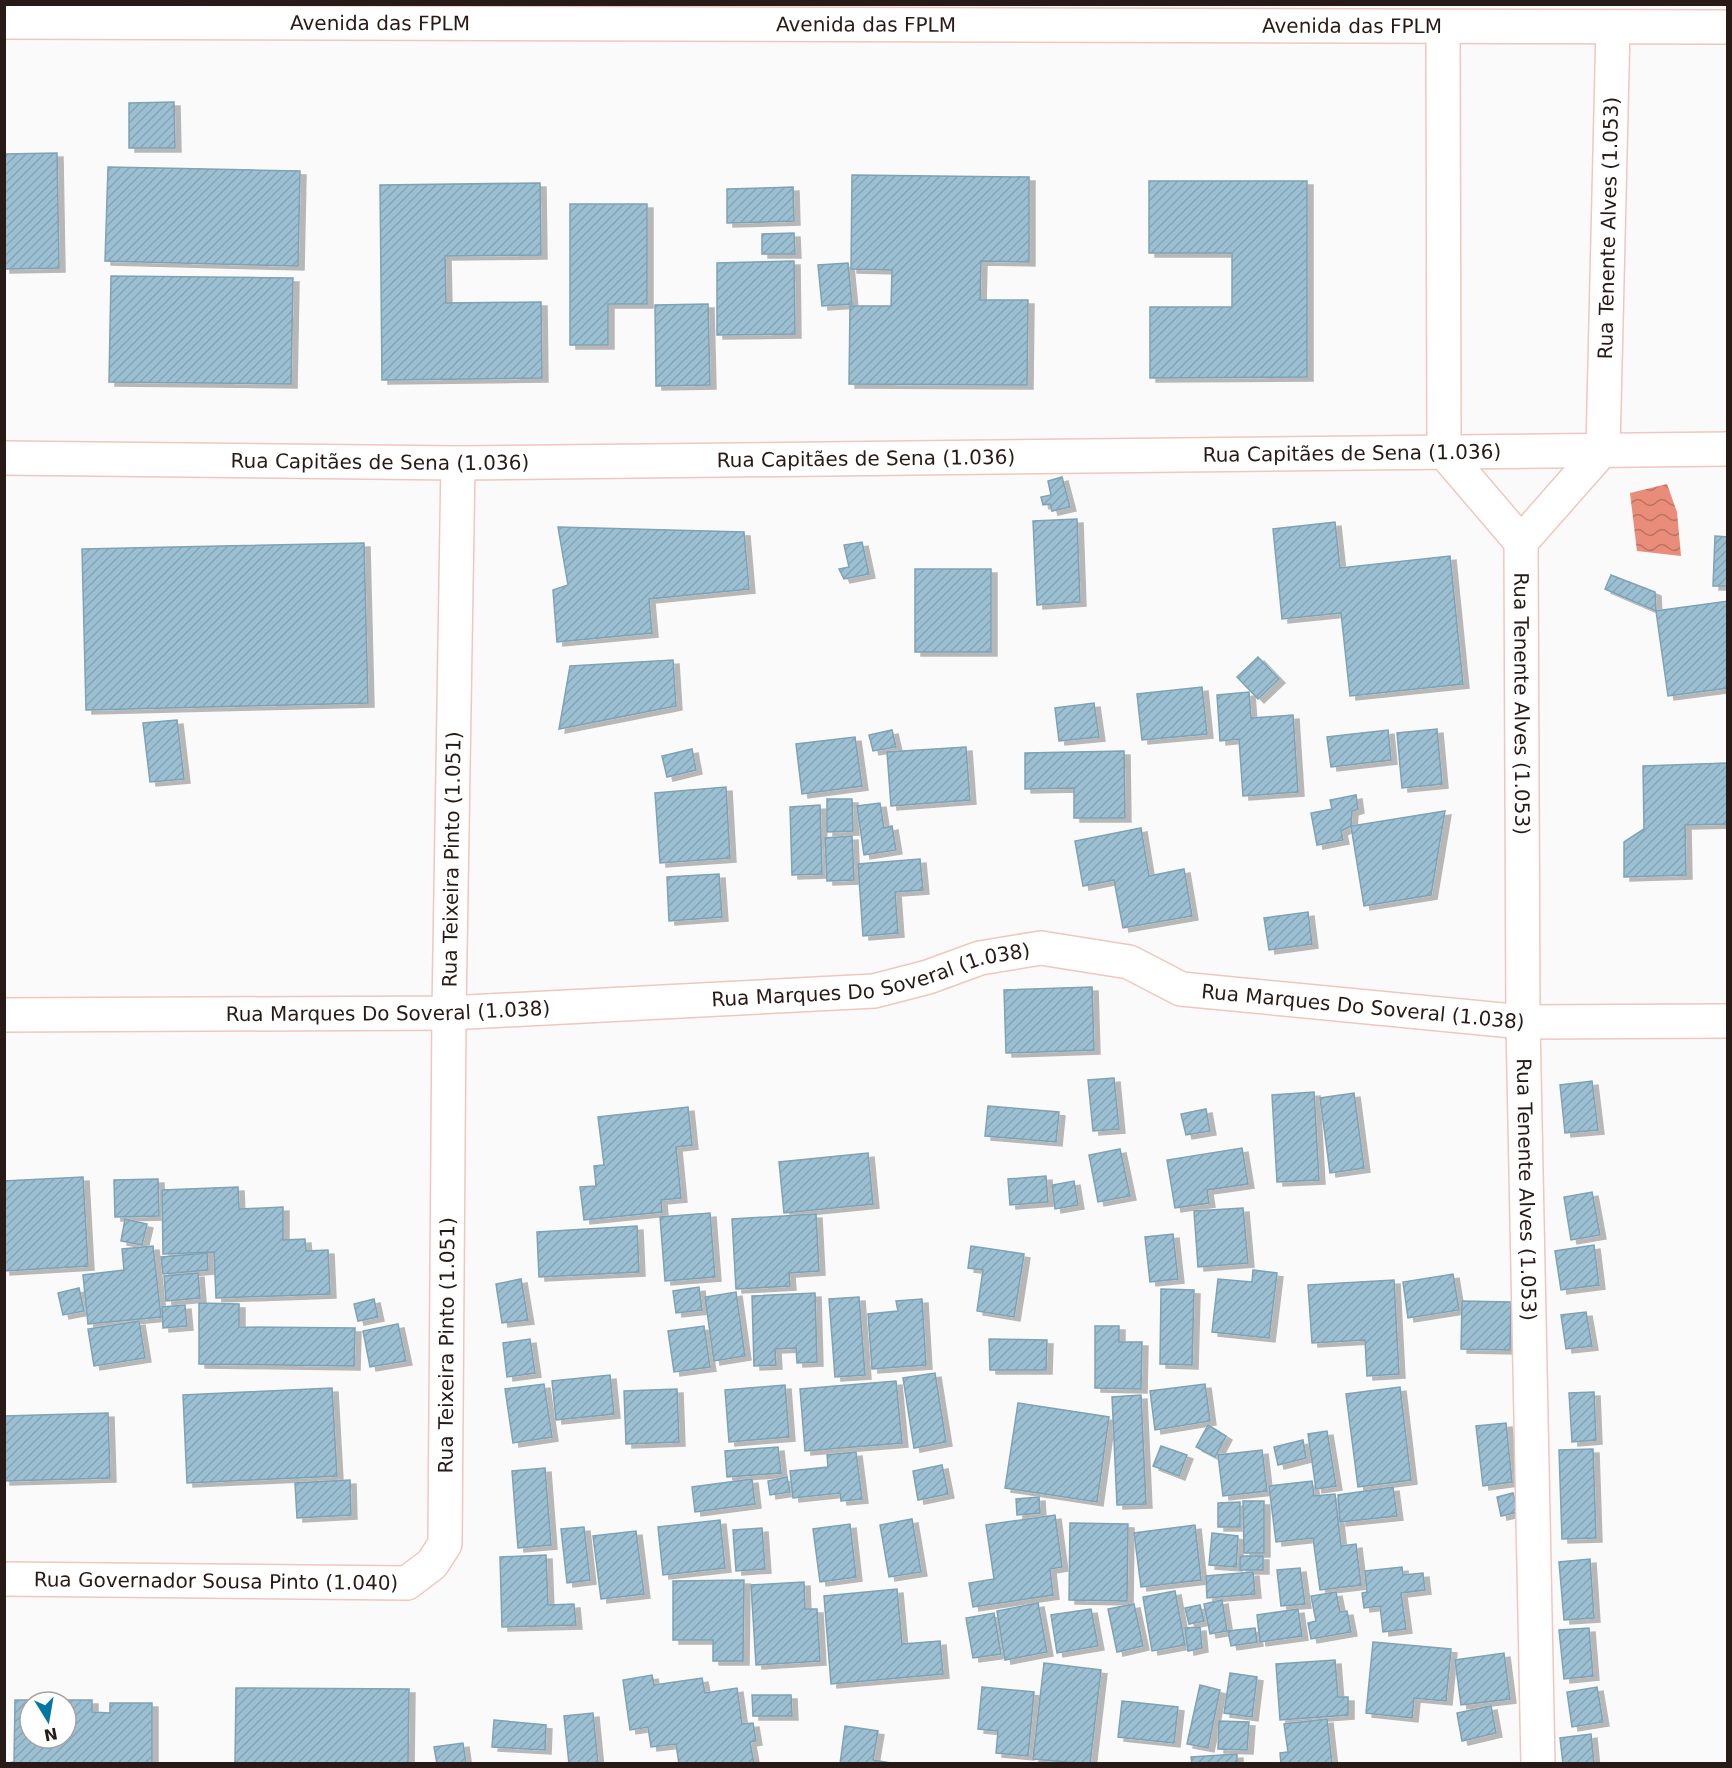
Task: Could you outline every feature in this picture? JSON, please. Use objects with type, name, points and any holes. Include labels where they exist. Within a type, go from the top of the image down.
[{"type":"street","name":"Avenida das FPLM","points":[[4,22],[1728,27]]},
{"type":"street","points":[[1443,27],[1444,452],[1521,542],[1603,449]]},
{"type":"street","name":"Rua Tenente Alves (1.053)","points":[[1603,449],[1613,27]]},
{"type":"street","name":"Rua Capitães de Sena (1.036)","points":[[4,458],[458,462],[1728,449]]},
{"type":"street","name":"Rua Teixeira Pinto (1.051)","points":[[445,1544],[449,1013],[458,462]]},
{"type":"street","name":"Rua Tenente Alves (1.053)","points":[[1521,542],[1523,1022],[1538,1764]]},
{"type":"street","name":"Rua Marques Do Soveral (1.038)","points":[[4,1015],[449,1013],[874,991],[928,977],[980,958],[1041,948],[1129,962],[1181,989],[1523,1022],[1728,1021]]},
{"type":"street","name":"Rua Governador Sousa Pinto (1.040)","points":[[4,1579],[407,1583],[432,1564],[445,1544]]},
{"type":"water","points":[[1667,484],[1677,512],[1681,556],[1637,551],[1630,493]]},
{"type":"building","points":[[174,102],[175,148],[129,148],[129,103]]},
{"type":"building","points":[[57,153],[59,268],[4,269],[4,154]]},
{"type":"building","points":[[108,167],[300,171],[298,266],[105,261]]},
{"type":"building","points":[[852,175],[1029,177],[1029,262],[981,261],[980,300],[1028,300],[1027,385],[849,384],[850,306],[891,306],[892,270],[851,269]]},
{"type":"building","points":[[1149,181],[1307,181],[1307,377],[1150,378],[1150,307],[1232,307],[1232,253],[1149,253]]},
{"type":"building","points":[[540,183],[541,255],[445,256],[446,303],[541,302],[542,378],[382,380],[380,185]]},
{"type":"building","points":[[793,187],[794,221],[727,223],[727,189]]},
{"type":"building","points":[[570,204],[647,204],[647,304],[608,304],[608,345],[570,345]]},
{"type":"building","points":[[794,233],[795,254],[762,254],[762,234]]},
{"type":"building","points":[[794,261],[795,334],[717,335],[717,263]]},
{"type":"building","points":[[848,263],[852,304],[822,306],[818,265]]},
{"type":"building","points":[[111,276],[293,278],[291,384],[109,382]]},
{"type":"building","points":[[708,304],[710,385],[656,386],[655,305]]},
{"type":"building","points":[[1062,477],[1070,507],[1052,511],[1050,504],[1043,505],[1041,497],[1051,495],[1048,481]]},
{"type":"building","points":[[1077,519],[1080,602],[1037,605],[1033,521]]},
{"type":"building","points":[[1335,522],[1340,568],[1450,556],[1463,684],[1350,696],[1341,613],[1282,619],[1273,529]]},
{"type":"building","points":[[558,527],[744,532],[749,589],[649,599],[652,633],[557,642],[553,590],[568,585]]},
{"type":"building","points":[[1715,536],[1728,537],[1728,586],[1713,586]]},
{"type":"building","points":[[862,542],[869,574],[844,579],[839,569],[849,567],[844,545]]},
{"type":"building","points":[[364,543],[368,703],[86,710],[82,549]]},
{"type":"building","points":[[915,569],[991,569],[991,652],[915,652]]},
{"type":"building","points":[[1611,575],[1655,592],[1656,611],[1605,589]]},
{"type":"building","points":[[1728,601],[1728,688],[1668,696],[1656,611]]},
{"type":"building","points":[[1258,657],[1279,679],[1258,699],[1237,677]]},
{"type":"building","points":[[673,660],[676,706],[559,729],[570,666]]},
{"type":"building","points":[[1202,687],[1207,734],[1142,740],[1137,694]]},
{"type":"building","points":[[1249,692],[1251,718],[1293,715],[1298,792],[1243,796],[1239,739],[1220,741],[1217,695]]},
{"type":"building","points":[[1094,703],[1099,737],[1059,741],[1055,708]]},
{"type":"building","points":[[177,720],[184,779],[150,782],[143,723]]},
{"type":"building","points":[[1437,729],[1442,784],[1402,788],[1397,733]]},
{"type":"building","points":[[892,730],[896,747],[873,751],[869,735]]},
{"type":"building","points":[[1388,730],[1391,760],[1331,767],[1327,737]]},
{"type":"building","points":[[855,737],[862,786],[802,794],[796,744]]},
{"type":"building","points":[[966,747],[970,800],[891,806],[887,752]]},
{"type":"building","points":[[692,749],[696,770],[667,777],[662,756]]},
{"type":"building","points":[[1124,751],[1125,818],[1074,818],[1074,788],[1025,789],[1025,753]]},
{"type":"building","points":[[1727,763],[1728,824],[1685,825],[1686,875],[1624,877],[1624,842],[1644,829],[1643,766]]},
{"type":"building","points":[[726,787],[730,858],[660,863],[655,793]]},
{"type":"building","points":[[1356,795],[1358,809],[1352,811],[1351,826],[1341,831],[1343,840],[1317,845],[1311,813],[1332,809],[1330,800]]},
{"type":"building","points":[[827,799],[852,799],[853,831],[827,832]]},
{"type":"building","points":[[880,803],[884,828],[892,826],[896,850],[864,855],[857,806]]},
{"type":"building","points":[[820,805],[822,874],[792,875],[790,807]]},
{"type":"building","points":[[1445,811],[1431,895],[1364,906],[1351,826]]},
{"type":"building","points":[[1141,828],[1149,876],[1184,869],[1192,916],[1123,928],[1114,880],[1083,886],[1075,841]]},
{"type":"building","points":[[852,836],[854,880],[827,881],[825,838]]},
{"type":"building","points":[[920,859],[923,890],[895,892],[898,933],[863,936],[858,864]]},
{"type":"building","points":[[719,874],[722,917],[669,921],[667,877]]},
{"type":"building","points":[[1308,912],[1312,944],[1269,950],[1264,918]]},
{"type":"building","points":[[1092,987],[1094,1050],[1006,1053],[1004,990]]},
{"type":"building","points":[[1114,1078],[1119,1129],[1093,1131],[1088,1080]]},
{"type":"building","points":[[1592,1081],[1598,1130],[1565,1133],[1560,1085]]},
{"type":"building","points":[[1314,1092],[1319,1180],[1277,1182],[1272,1095]]},
{"type":"building","points":[[1354,1093],[1364,1168],[1330,1173],[1320,1098]]},
{"type":"building","points":[[988,1106],[1059,1112],[1056,1142],[985,1136]]},
{"type":"building","points":[[688,1107],[692,1145],[676,1147],[681,1198],[661,1200],[662,1212],[584,1220],[580,1187],[596,1186],[594,1166],[604,1165],[598,1117]]},
{"type":"building","points":[[1206,1109],[1210,1131],[1186,1135],[1181,1114]]},
{"type":"building","points":[[1242,1148],[1248,1184],[1207,1190],[1209,1203],[1175,1208],[1167,1160]]},
{"type":"building","points":[[1120,1149],[1130,1196],[1098,1202],[1089,1155]]},
{"type":"building","points":[[868,1153],[873,1204],[784,1213],[779,1162]]},
{"type":"building","points":[[1046,1176],[1048,1202],[1010,1205],[1008,1179]]},
{"type":"building","points":[[83,1177],[88,1266],[4,1271],[4,1181]]},
{"type":"building","points":[[158,1179],[159,1216],[115,1217],[114,1180]]},
{"type":"building","points":[[1074,1181],[1078,1205],[1055,1209],[1052,1185]]},
{"type":"building","points":[[238,1187],[239,1209],[283,1207],[283,1240],[305,1239],[306,1251],[328,1250],[330,1294],[216,1298],[214,1252],[163,1254],[162,1190]]},
{"type":"building","points":[[1592,1192],[1600,1235],[1571,1240],[1564,1197]]},
{"type":"building","points":[[1243,1208],[1248,1263],[1198,1267],[1194,1211]]},
{"type":"building","points":[[710,1213],[715,1277],[665,1281],[660,1217]]},
{"type":"building","points":[[816,1214],[819,1271],[789,1273],[790,1286],[736,1289],[732,1219]]},
{"type":"building","points":[[125,1219],[147,1224],[142,1245],[121,1241]]},
{"type":"building","points":[[637,1226],[639,1272],[539,1277],[537,1232]]},
{"type":"building","points":[[1173,1234],[1178,1279],[1150,1282],[1145,1237]]},
{"type":"building","points":[[1594,1245],[1599,1285],[1561,1290],[1555,1251]]},
{"type":"building","points":[[153,1246],[161,1317],[88,1324],[83,1275],[124,1270],[122,1249]]},
{"type":"building","points":[[971,1246],[1024,1254],[1014,1317],[977,1311],[983,1270],[968,1268]]},
{"type":"building","points":[[207,1253],[208,1270],[163,1274],[161,1257]]},
{"type":"building","points":[[1253,1270],[1277,1273],[1269,1338],[1212,1332],[1218,1279],[1252,1282]]},
{"type":"building","points":[[198,1273],[200,1298],[166,1301],[164,1276]]},
{"type":"building","points":[[1453,1274],[1459,1310],[1408,1318],[1403,1282]]},
{"type":"building","points":[[521,1279],[528,1320],[502,1323],[496,1284]]},
{"type":"building","points":[[1394,1280],[1399,1374],[1367,1376],[1365,1340],[1312,1343],[1308,1285]]},
{"type":"building","points":[[699,1287],[702,1310],[676,1313],[673,1291]]},
{"type":"building","points":[[79,1288],[84,1311],[63,1315],[58,1293]]},
{"type":"building","points":[[1161,1289],[1194,1290],[1192,1365],[1160,1364]]},
{"type":"building","points":[[736,1292],[745,1356],[714,1361],[705,1297]]},
{"type":"building","points":[[815,1293],[817,1362],[797,1363],[796,1348],[775,1349],[776,1365],[754,1366],[752,1296]]},
{"type":"building","points":[[859,1297],[865,1375],[835,1377],[829,1299]]},
{"type":"building","points":[[374,1299],[378,1317],[358,1321],[354,1304]]},
{"type":"building","points":[[922,1299],[926,1365],[872,1369],[868,1314],[898,1311],[896,1301]]},
{"type":"building","points":[[1462,1301],[1511,1302],[1510,1350],[1461,1349]]},
{"type":"building","points":[[199,1303],[239,1304],[239,1327],[355,1328],[354,1366],[199,1364]]},
{"type":"building","points":[[185,1305],[187,1326],[163,1328],[162,1307]]},
{"type":"building","points":[[1586,1312],[1592,1346],[1566,1349],[1561,1315]]},
{"type":"building","points":[[139,1321],[145,1358],[94,1366],[88,1329]]},
{"type":"building","points":[[398,1324],[406,1361],[370,1367],[363,1331]]},
{"type":"building","points":[[704,1326],[710,1367],[674,1372],[668,1331]]},
{"type":"building","points":[[1095,1326],[1119,1326],[1119,1342],[1142,1342],[1141,1389],[1095,1388]]},
{"type":"building","points":[[530,1339],[535,1373],[507,1377],[503,1343]]},
{"type":"building","points":[[989,1339],[1047,1340],[1046,1370],[990,1370]]},
{"type":"building","points":[[935,1373],[946,1442],[914,1448],[903,1378]]},
{"type":"building","points":[[610,1375],[614,1414],[556,1420],[552,1381]]},
{"type":"building","points":[[896,1381],[902,1443],[805,1451],[800,1389]]},
{"type":"building","points":[[544,1384],[552,1437],[513,1443],[505,1389]]},
{"type":"building","points":[[1205,1384],[1210,1421],[1155,1430],[1150,1391]]},
{"type":"building","points":[[785,1385],[789,1437],[729,1442],[725,1390]]},
{"type":"building","points":[[1400,1387],[1411,1480],[1358,1487],[1346,1394]]},
{"type":"building","points":[[332,1388],[337,1476],[187,1483],[183,1395]]},
{"type":"building","points":[[677,1389],[679,1442],[626,1444],[624,1391]]},
{"type":"building","points":[[1594,1392],[1596,1440],[1572,1442],[1569,1393]]},
{"type":"building","points":[[1141,1395],[1146,1504],[1117,1505],[1112,1397]]},
{"type":"building","points":[[1018,1403],[1109,1417],[1097,1502],[1005,1488]]},
{"type":"building","points":[[108,1413],[110,1478],[4,1481],[4,1416]]},
{"type":"building","points":[[1506,1423],[1512,1482],[1483,1486],[1476,1426]]},
{"type":"building","points":[[1208,1425],[1226,1436],[1215,1457],[1196,1447]]},
{"type":"building","points":[[1327,1431],[1336,1486],[1316,1489],[1308,1434]]},
{"type":"building","points":[[1303,1440],[1306,1458],[1278,1465],[1274,1447]]},
{"type":"building","points":[[1161,1446],[1187,1455],[1179,1476],[1153,1466]]},
{"type":"building","points":[[778,1447],[781,1473],[727,1477],[725,1451]]},
{"type":"building","points":[[1593,1449],[1596,1538],[1562,1539],[1559,1450]]},
{"type":"building","points":[[1262,1450],[1267,1491],[1223,1496],[1218,1455]]},
{"type":"building","points":[[856,1452],[862,1499],[841,1501],[840,1493],[793,1498],[790,1471],[828,1467],[827,1455]]},
{"type":"building","points":[[942,1465],[948,1494],[918,1500],[913,1471]]},
{"type":"building","points":[[545,1468],[551,1545],[518,1548],[512,1471]]},
{"type":"building","points":[[787,1477],[790,1492],[770,1495],[768,1481]]},
{"type":"building","points":[[752,1479],[755,1504],[695,1512],[692,1487]]},
{"type":"building","points":[[350,1480],[351,1515],[297,1518],[295,1483]]},
{"type":"building","points":[[1312,1481],[1314,1496],[1335,1494],[1341,1546],[1356,1544],[1361,1585],[1320,1590],[1313,1538],[1276,1542],[1269,1486]]},
{"type":"building","points":[[1393,1487],[1397,1516],[1340,1522],[1338,1495]]},
{"type":"building","points":[[1513,1493],[1518,1512],[1501,1516],[1497,1497]]},
{"type":"building","points":[[1039,1497],[1040,1513],[1017,1515],[1016,1499]]},
{"type":"building","points":[[1243,1501],[1264,1501],[1264,1553],[1244,1553]]},
{"type":"building","points":[[1240,1502],[1240,1527],[1218,1527],[1218,1503]]},
{"type":"building","points":[[1055,1515],[1062,1567],[1050,1569],[1053,1595],[973,1607],[969,1583],[994,1579],[986,1525]]},
{"type":"building","points":[[912,1519],[921,1572],[889,1577],[880,1525]]},
{"type":"building","points":[[720,1520],[725,1568],[663,1575],[658,1527]]},
{"type":"building","points":[[1070,1523],[1128,1524],[1127,1601],[1069,1600]]},
{"type":"building","points":[[850,1524],[856,1577],[820,1582],[813,1529]]},
{"type":"building","points":[[1195,1525],[1201,1580],[1141,1587],[1134,1533]]},
{"type":"building","points":[[584,1527],[590,1580],[567,1583],[561,1529]]},
{"type":"building","points":[[762,1528],[765,1569],[736,1571],[733,1530]]},
{"type":"building","points":[[636,1531],[644,1594],[601,1599],[593,1536]]},
{"type":"building","points":[[1212,1533],[1238,1536],[1236,1567],[1209,1565]]},
{"type":"building","points":[[546,1555],[548,1605],[574,1604],[576,1625],[502,1627],[500,1557]]},
{"type":"building","points":[[1240,1556],[1263,1556],[1263,1570],[1240,1570]]},
{"type":"building","points":[[1590,1559],[1594,1618],[1564,1620],[1559,1562]]},
{"type":"building","points":[[1402,1567],[1403,1575],[1423,1573],[1425,1590],[1401,1593],[1406,1629],[1383,1632],[1380,1606],[1364,1608],[1362,1593],[1367,1592],[1365,1571]]},
{"type":"building","points":[[1300,1568],[1305,1604],[1281,1606],[1277,1570]]},
{"type":"building","points":[[1253,1572],[1255,1594],[1207,1598],[1206,1576]]},
{"type":"building","points":[[744,1580],[743,1661],[713,1661],[713,1640],[673,1640],[673,1581]]},
{"type":"building","points":[[804,1582],[805,1609],[817,1609],[820,1661],[756,1665],[751,1585]]},
{"type":"building","points":[[897,1589],[902,1644],[940,1641],[943,1674],[831,1684],[824,1596]]},
{"type":"building","points":[[1175,1591],[1185,1645],[1152,1651],[1143,1597]]},
{"type":"building","points":[[1336,1592],[1340,1612],[1347,1611],[1351,1632],[1311,1639],[1308,1623],[1316,1621],[1311,1596]]},
{"type":"building","points":[[1222,1600],[1227,1631],[1210,1634],[1204,1604]]},
{"type":"building","points":[[1038,1603],[1047,1652],[1005,1660],[997,1611]]},
{"type":"building","points":[[1134,1604],[1143,1646],[1117,1652],[1108,1609]]},
{"type":"building","points":[[1200,1605],[1204,1621],[1189,1624],[1185,1608]]},
{"type":"building","points":[[1091,1609],[1098,1646],[1057,1653],[1051,1615]]},
{"type":"building","points":[[1298,1609],[1302,1636],[1260,1642],[1257,1615]]},
{"type":"building","points":[[994,1613],[1001,1654],[973,1658],[966,1618]]},
{"type":"building","points":[[1200,1627],[1202,1648],[1188,1651],[1185,1628]]},
{"type":"building","points":[[1255,1628],[1257,1642],[1231,1646],[1228,1631]]},
{"type":"building","points":[[1589,1628],[1593,1676],[1564,1679],[1559,1630]]},
{"type":"building","points":[[1373,1642],[1451,1649],[1446,1701],[1414,1698],[1412,1718],[1366,1713]]},
{"type":"building","points":[[1504,1653],[1510,1699],[1461,1705],[1455,1660]]},
{"type":"building","points":[[1335,1660],[1338,1697],[1348,1697],[1348,1715],[1280,1720],[1276,1664]]},
{"type":"building","points":[[1044,1663],[1101,1670],[1090,1764],[1033,1759]]},
{"type":"building","points":[[1230,1673],[1257,1677],[1252,1717],[1224,1713]]},
{"type":"building","points":[[652,1675],[654,1685],[702,1678],[705,1693],[737,1688],[742,1724],[753,1723],[756,1741],[750,1742],[754,1764],[679,1764],[676,1744],[651,1747],[648,1727],[630,1730],[623,1680]]},
{"type":"building","points":[[1200,1685],[1220,1690],[1208,1748],[1187,1744]]},
{"type":"building","points":[[982,1687],[1034,1692],[1028,1756],[996,1753],[998,1731],[978,1729]]},
{"type":"building","points":[[1597,1687],[1603,1722],[1572,1727],[1567,1692]]},
{"type":"building","points":[[236,1688],[409,1689],[408,1764],[235,1764]]},
{"type":"building","points":[[752,1695],[791,1695],[792,1716],[753,1716]]},
{"type":"building","points":[[15,1700],[18,1700],[18,1750],[78,1750],[78,1700],[92,1700],[92,1712],[110,1713],[110,1703],[152,1703],[152,1764],[4,1764],[14,1762]]},
{"type":"building","points":[[1122,1701],[1178,1707],[1174,1743],[1118,1737]]},
{"type":"building","points":[[1491,1706],[1496,1733],[1462,1741],[1457,1713]]},
{"type":"building","points":[[593,1713],[598,1764],[569,1764],[564,1716]]},
{"type":"building","points":[[1327,1719],[1332,1764],[1281,1764],[1280,1753],[1288,1752],[1284,1724]]},
{"type":"building","points":[[494,1720],[546,1725],[545,1750],[492,1747]]},
{"type":"building","points":[[1219,1721],[1249,1722],[1247,1750],[1218,1749]]},
{"type":"building","points":[[845,1726],[878,1731],[873,1760],[897,1764],[840,1764]]},
{"type":"building","points":[[1591,1734],[1594,1764],[1563,1764],[1560,1738]]},
{"type":"building","points":[[463,1743],[466,1764],[437,1764],[434,1747]]},
{"type":"building","points":[[1237,1754],[1237,1764],[1192,1764],[1191,1757]]}]
